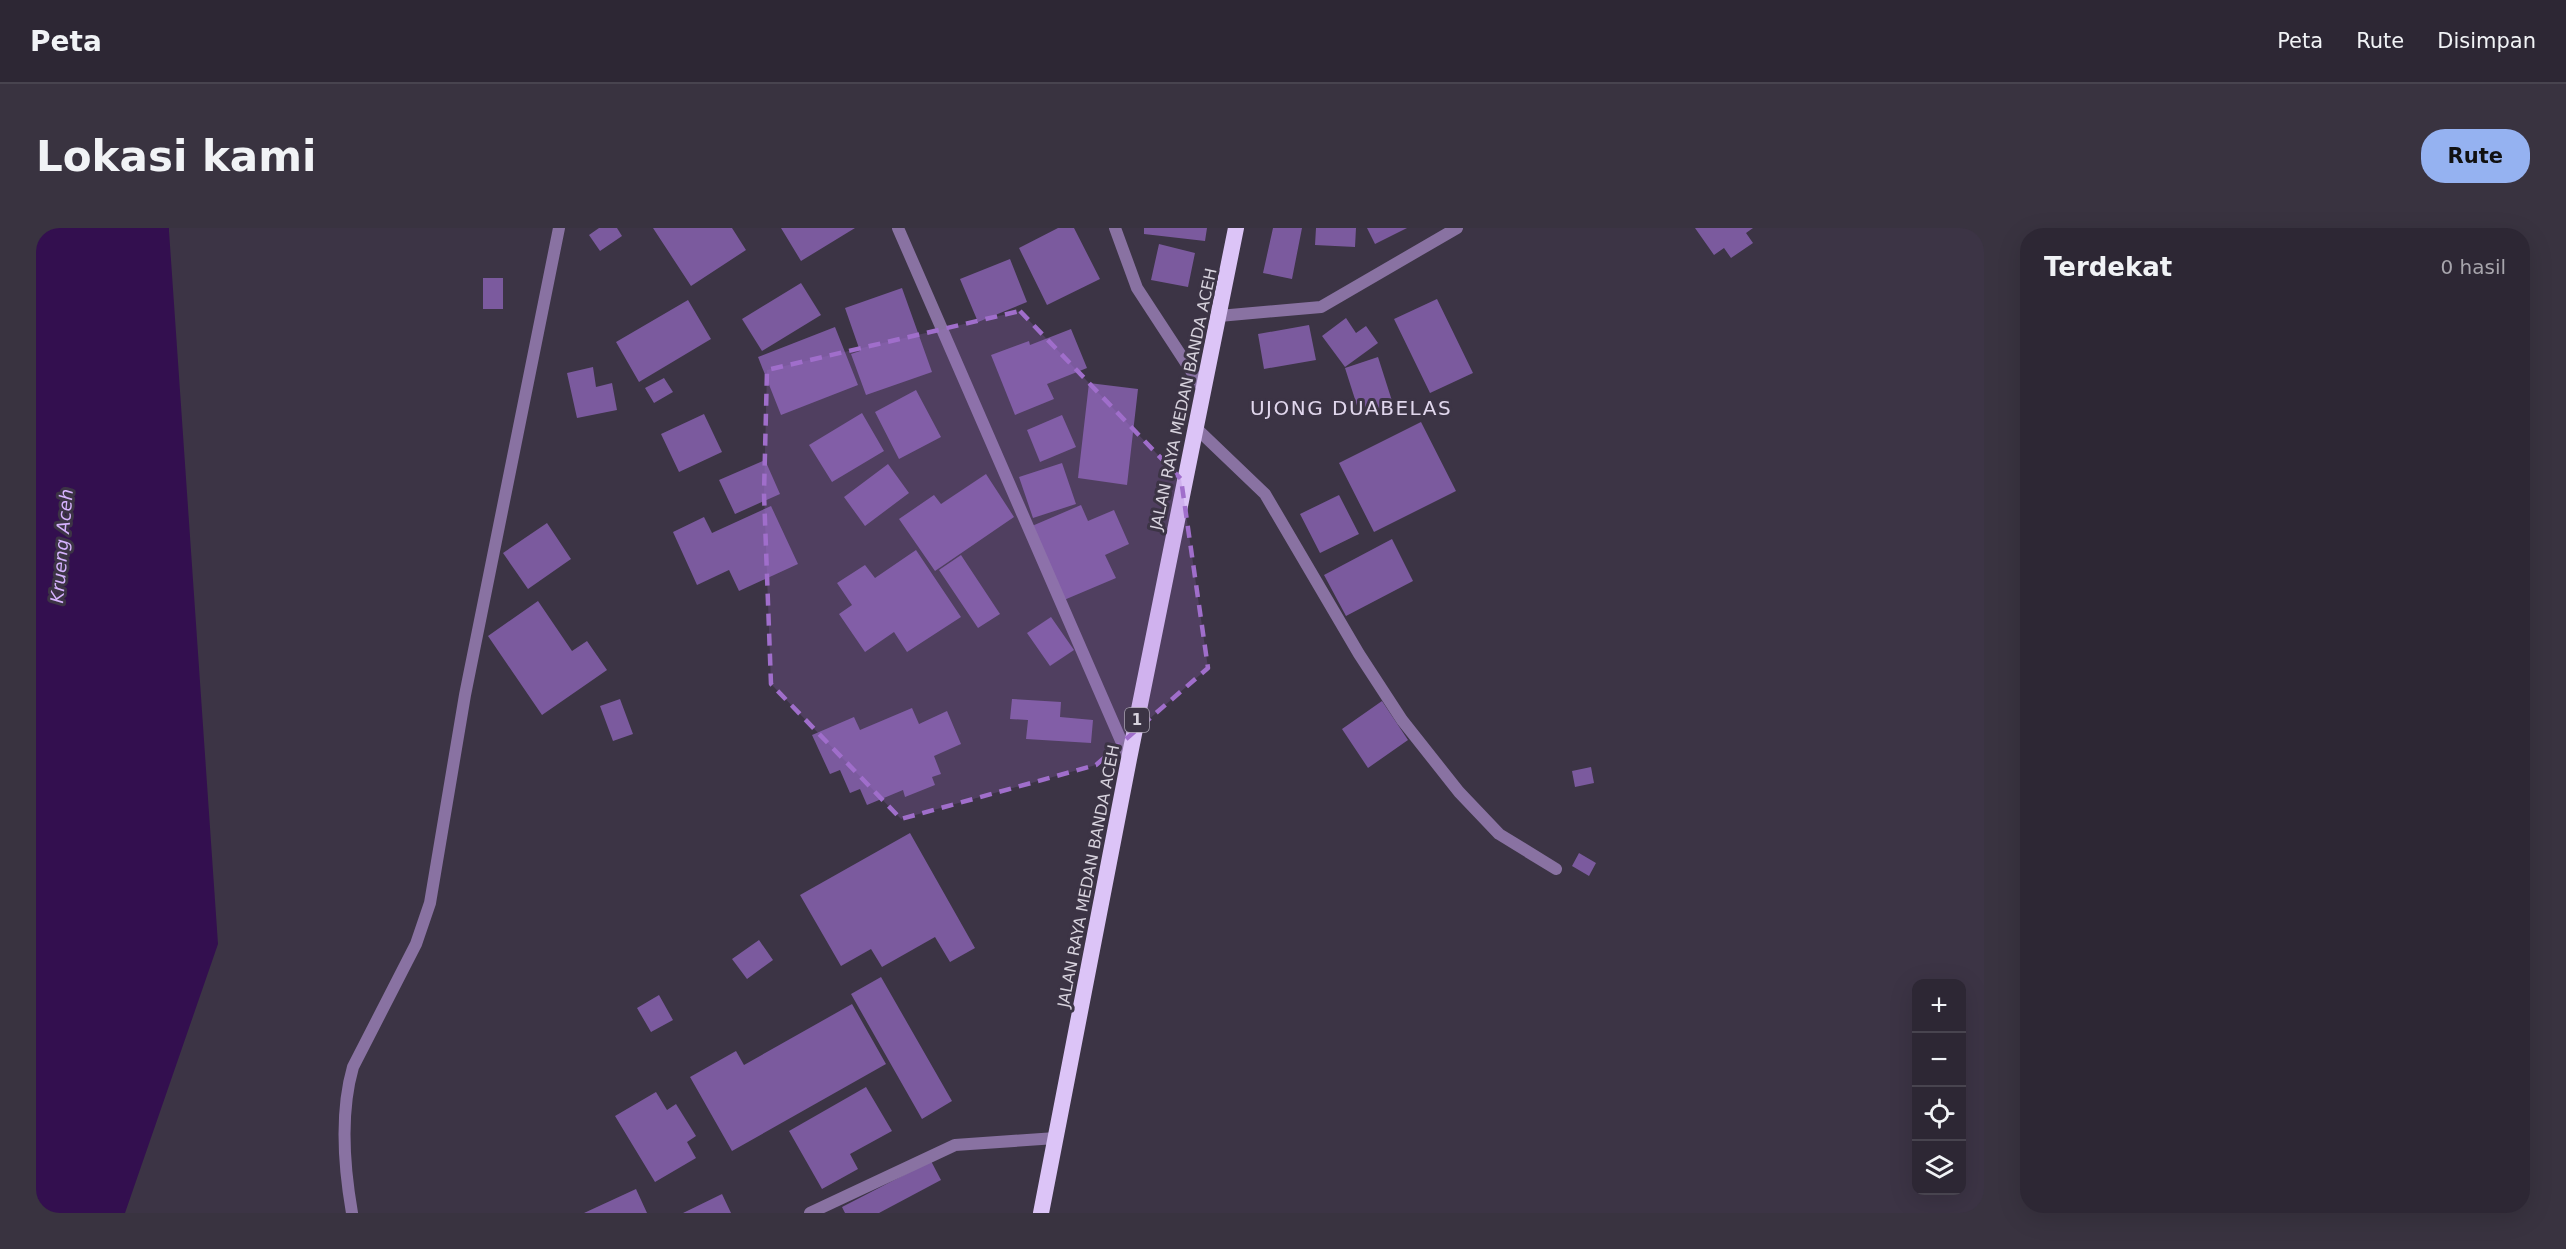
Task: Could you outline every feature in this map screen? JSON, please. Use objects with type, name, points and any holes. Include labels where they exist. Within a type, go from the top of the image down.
[{"type":"highway","name":"JALAN RAYA MEDAN BANDA ACEH","points":[[1041,1213],[1129,759],[1236,228]]},
{"type":"street","points":[[352,1213],[347,1184],[347,1087],[353,1067],[416,944],[430,903],[465,695],[559,228]]},
{"type":"street","points":[[898,228],[1129,759]]},
{"type":"street","points":[[1114,228],[1137,288],[1203,389]]},
{"type":"street","points":[[1219,316],[1321,307],[1457,228]]},
{"type":"street","points":[[1195,427],[1265,494],[1402,720],[1459,792],[1499,834],[1556,869]]},
{"type":"street","points":[[810,1213],[955,1145],[1056,1138]]},
{"type":"highlighted area","points":[[1020,311],[1181,479],[1208,668],[1096,765],[901,819],[771,684],[764,494],[767,370]]},
{"type":"water","name":"Krueng Aceh","points":[[36,228],[169,228],[218,944],[125,1213],[36,1213]]},
{"type":"building","points":[[599,228],[617,228],[622,236],[600,251],[589,235]]},
{"type":"building","points":[[653,228],[732,228],[746,250],[691,286]]},
{"type":"building","points":[[781,228],[855,228],[801,261]]},
{"type":"building","points":[[1058,228],[1074,228],[1100,279],[1047,305],[1019,248]]},
{"type":"building","points":[[1144,228],[1207,228],[1205,241],[1144,234]]},
{"type":"building","points":[[1273,228],[1302,228],[1292,279],[1263,273]]},
{"type":"building","points":[[1316,228],[1356,228],[1355,247],[1315,245]]},
{"type":"building","points":[[1367,228],[1407,228],[1375,244]]},
{"type":"building","points":[[1695,228],[1753,228],[1746,233],[1753,243],[1731,258],[1724,248],[1714,255]]},
{"type":"building","points":[[1159,244],[1195,253],[1188,287],[1151,280]]},
{"type":"building","points":[[1010,259],[1027,302],[978,322],[960,279]]},
{"type":"building","points":[[483,278],[503,278],[503,309],[483,309]]},
{"type":"building","points":[[801,283],[821,315],[762,351],[742,319]]},
{"type":"building","points":[[902,288],[932,372],[866,395],[851,354],[860,351],[845,308]]},
{"type":"building","points":[[1437,299],[1473,373],[1430,393],[1394,319]]},
{"type":"building","points":[[688,300],[711,339],[639,382],[616,342]]},
{"type":"building","points":[[1346,318],[1356,333],[1366,326],[1378,343],[1345,367],[1322,336]]},
{"type":"building","points":[[1309,325],[1316,360],[1264,369],[1258,334]]},
{"type":"building","points":[[835,327],[858,385],[781,415],[758,357]]},
{"type":"building","points":[[1071,329],[1087,368],[1047,384],[1054,399],[1015,415],[991,355],[1029,341],[1030,345]]},
{"type":"building","points":[[1378,357],[1393,404],[1360,415],[1345,368]]},
{"type":"building","points":[[593,367],[596,387],[612,383],[617,410],[577,418],[567,373]]},
{"type":"building","points":[[664,378],[673,392],[654,403],[645,388]]},
{"type":"building","points":[[1089,383],[1138,389],[1127,485],[1078,478]]},
{"type":"building","points":[[916,390],[941,437],[899,459],[875,412]]},
{"type":"building","points":[[862,413],[884,451],[832,482],[809,445]]},
{"type":"building","points":[[704,414],[722,452],[679,472],[661,434]]},
{"type":"building","points":[[1062,415],[1076,447],[1040,462],[1027,430]]},
{"type":"building","points":[[1421,422],[1456,491],[1374,532],[1339,463]]},
{"type":"building","points":[[765,460],[780,494],[735,514],[719,480]]},
{"type":"building","points":[[1062,463],[1076,504],[1033,518],[1019,477]]},
{"type":"building","points":[[888,464],[909,493],[865,526],[844,497]]},
{"type":"building","points":[[986,474],[1014,517],[935,571],[899,519],[934,495],[941,504]]},
{"type":"building","points":[[1339,495],[1359,534],[1320,553],[1300,514]]},
{"type":"building","points":[[1081,505],[1088,521],[1114,510],[1129,544],[1105,555],[1116,578],[1064,600],[1032,526]]},
{"type":"building","points":[[771,506],[798,564],[739,591],[729,570],[697,585],[673,532],[704,517],[712,533]]},
{"type":"building","points":[[547,523],[571,559],[528,589],[503,553]]},
{"type":"building","points":[[1392,539],[1413,581],[1346,616],[1324,575]]},
{"type":"building","points":[[916,550],[961,617],[907,652],[894,632],[865,652],[839,614],[852,605],[837,583],[865,565],[875,578]]},
{"type":"building","points":[[961,555],[1000,614],[978,628],[939,570]]},
{"type":"building","points":[[538,601],[572,651],[587,641],[607,670],[542,715],[488,636]]},
{"type":"building","points":[[1051,617],[1074,650],[1050,666],[1027,633]]},
{"type":"building","points":[[620,699],[633,734],[613,741],[600,706]]},
{"type":"building","points":[[1012,699],[1061,702],[1060,717],[1093,720],[1091,743],[1026,739],[1028,720],[1010,719]]},
{"type":"building","points":[[1382,701],[1408,740],[1368,768],[1342,729]]},
{"type":"building","points":[[912,708],[919,724],[947,711],[961,744],[934,756],[941,774],[932,777],[935,785],[905,797],[903,790],[867,805],[860,789],[850,793],[840,770],[830,774],[812,735],[854,717],[860,730]]},
{"type":"building","points":[[1591,767],[1594,783],[1575,787],[1572,771]]},
{"type":"building","points":[[910,833],[975,948],[950,962],[935,937],[882,967],[871,949],[841,966],[800,895]]},
{"type":"building","points":[[1579,853],[1596,863],[1589,876],[1572,866]]},
{"type":"building","points":[[759,940],[773,960],[747,979],[732,959]]},
{"type":"building","points":[[881,977],[952,1101],[922,1119],[851,994]]},
{"type":"building","points":[[659,995],[673,1020],[651,1032],[637,1008]]},
{"type":"building","points":[[852,1004],[886,1064],[732,1151],[690,1077],[736,1051],[744,1065]]},
{"type":"building","points":[[866,1087],[892,1131],[850,1154],[858,1169],[822,1189],[789,1131]]},
{"type":"building","points":[[656,1092],[667,1110],[676,1104],[696,1136],[687,1142],[696,1158],[655,1182],[615,1116]]},
{"type":"building","points":[[931,1161],[941,1180],[879,1213],[845,1213],[842,1207]]},
{"type":"building","points":[[636,1189],[647,1213],[584,1213]]},
{"type":"building","points":[[722,1194],[731,1213],[683,1213]]},
{"type":"district","name":"UJONG DUABELAS","points":[[1351,408]]}]
